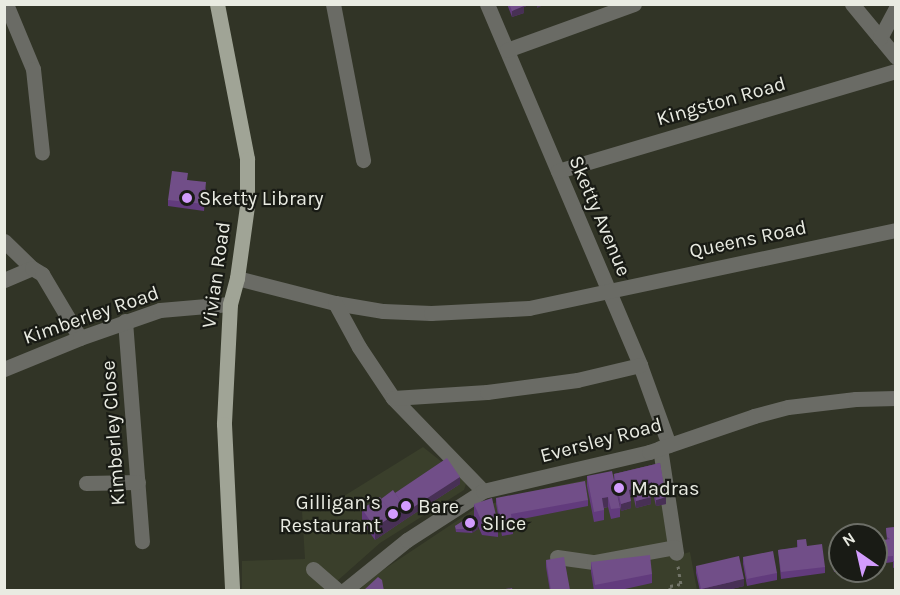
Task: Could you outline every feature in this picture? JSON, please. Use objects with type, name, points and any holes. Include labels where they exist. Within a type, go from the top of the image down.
[{"type":"main road","name":"Vivian Road","points":[[217,4],[247,159],[247,206],[237,278],[230,304],[224,424],[232,591]]},
{"type":"street","points":[[6,4],[33,69],[42,153]]},
{"type":"street","points":[[333,4],[363,160]]},
{"type":"street","name":"Sketty Avenue","points":[[487,4],[640,365],[664,447],[676,550]]},
{"type":"street","points":[[507,50],[634,4]]},
{"type":"street","points":[[852,4],[896,57]]},
{"type":"street","points":[[880,38],[896,9]]},
{"type":"street","name":"Kingston Road","points":[[558,171],[896,71]]},
{"type":"street","name":"Queens Road","points":[[237,278],[335,303],[383,311],[431,313],[519,309],[896,230]]},
{"type":"street","points":[[4,241],[32,268],[42,274],[81,338]]},
{"type":"street","points":[[4,280],[32,268]]},
{"type":"street","points":[[335,303],[359,347],[393,398],[483,491]]},
{"type":"street","name":"Kimberley Road","points":[[4,369],[125,321],[160,310],[230,304]]},
{"type":"street","name":"Kimberley Close","points":[[125,321],[142,541]]},
{"type":"street","points":[[393,398],[487,392],[577,380],[640,365]]},
{"type":"street","name":"Eversley Road","points":[[345,591],[407,540],[483,491],[664,447],[754,416],[788,407],[856,399],[896,398]]},
{"type":"street","points":[[86,483],[138,482]]},
{"type":"street","points":[[557,557],[594,562],[676,550]]},
{"type":"street","points":[[313,569],[337,591]]},
{"type":"path","points":[[676,550],[682,591]]},
{"type":"path","points":[[670,591],[670,586],[681,584]]},
{"type":"shaded area","points":[[423,447],[462,478],[466,484],[464,490],[380,543],[327,590],[242,590],[242,561],[305,559],[302,511],[347,510],[342,499],[344,496]]},
{"type":"shaded area","points":[[665,463],[679,555],[690,552],[697,590],[359,590],[377,574],[473,510],[524,493]]},
{"type":"building","points":[[509,4],[524,4],[524,6],[512,11]]},
{"type":"building","name":"Sketty Library","points":[[172,171],[188,173],[187,180],[206,182],[204,204],[168,200]]},
{"type":"building","points":[[447,458],[460,477],[406,512],[395,493]]},
{"type":"building","points":[[660,463],[666,497],[656,500],[652,482],[648,483],[651,497],[636,501],[633,488],[629,490],[631,501],[621,504],[614,474]]},
{"type":"building","points":[[612,471],[620,508],[611,509],[608,497],[602,498],[604,510],[594,512],[587,476]]},
{"type":"building","points":[[585,481],[588,500],[511,514],[513,527],[502,529],[496,498]]},
{"type":"building","points":[[393,490],[406,509],[393,518],[381,499]]},
{"type":"building","points":[[380,497],[393,515],[375,528],[362,509]]},
{"type":"building","points":[[492,498],[498,524],[482,522],[474,504]]},
{"type":"building","points":[[472,515],[478,525],[472,529],[456,529],[455,526]]},
{"type":"building","points":[[896,527],[896,561],[893,561],[893,556],[888,556],[888,539],[890,539],[888,528]]},
{"type":"building","points":[[806,539],[807,546],[822,544],[825,567],[781,572],[778,550],[798,547],[797,540]]},
{"type":"building","points":[[773,551],[777,573],[747,579],[743,557]]},
{"type":"building","points":[[650,555],[652,574],[595,585],[591,562]]},
{"type":"building","points":[[739,556],[744,579],[701,589],[696,566]]},
{"type":"building","points":[[564,557],[570,590],[551,591],[546,560]]},
{"type":"building","points":[[378,577],[382,580],[384,591],[363,591]]},
{"type":"building","points":[[512,588],[513,591],[493,591]]},
{"type":"place","name":"Sketty Library","points":[[187,198]]},
{"type":"place","name":"Madras","points":[[619,488]]},
{"type":"place","name":"Bare","points":[[406,506]]},
{"type":"place","name":"Gilligan’s Restaurant","points":[[393,514]]},
{"type":"place","name":"Slice","points":[[470,523]]}]
